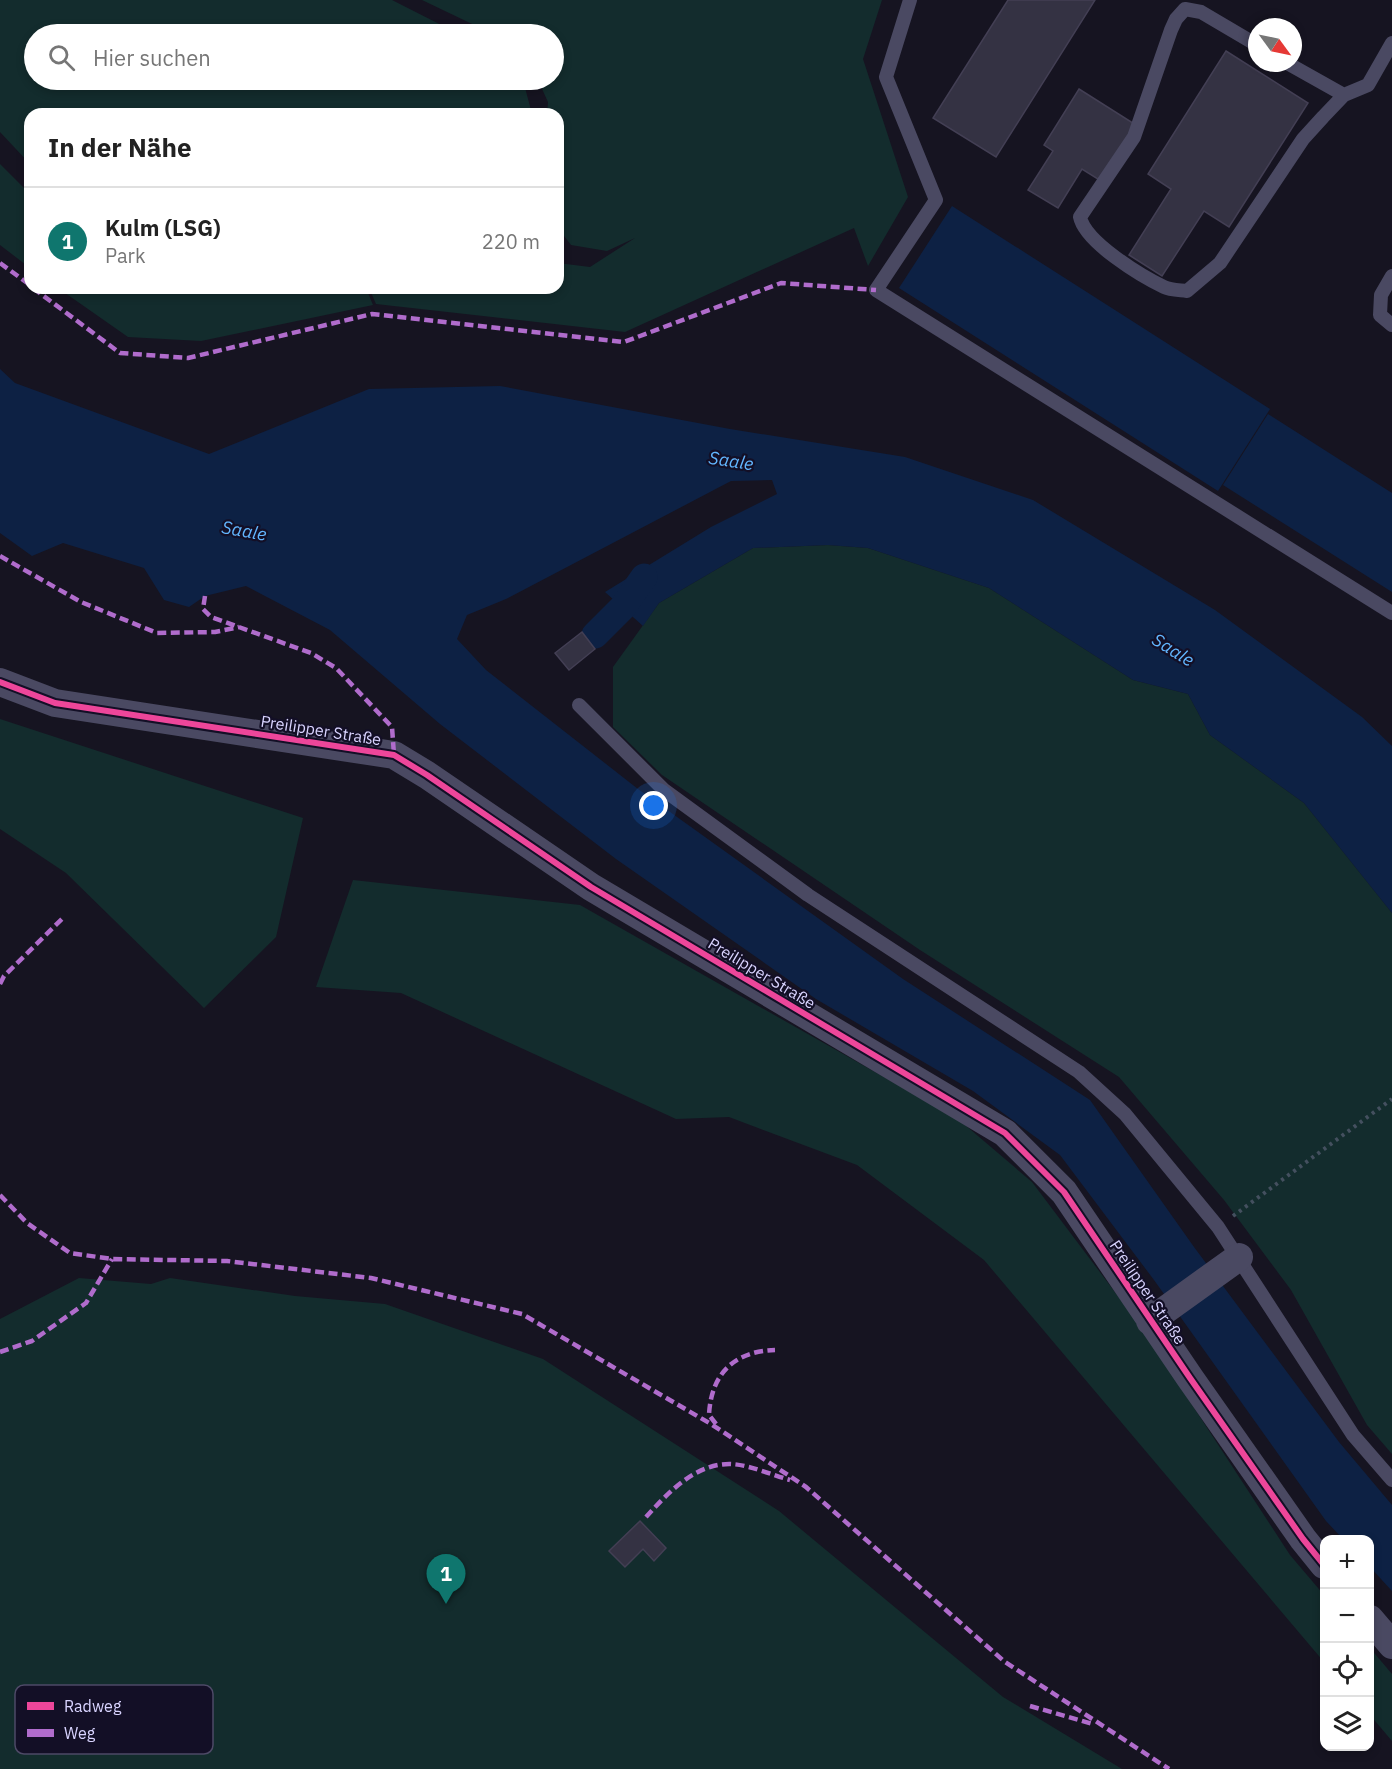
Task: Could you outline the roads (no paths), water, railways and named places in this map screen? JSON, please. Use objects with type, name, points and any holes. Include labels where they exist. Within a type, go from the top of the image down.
[{"type":"street","name":"Preilipper Straße","points":[[0,682],[55,703],[394,755],[591,887],[1005,1133],[1034,1159],[1064,1192],[1157,1316],[1303,1539],[1320,1560]]},
{"type":"street","points":[[1157,1316],[1232,1262]]},
{"type":"street","points":[[1374,1624],[1392,1646]]},
{"type":"lane","points":[[910,0],[886,77],[936,200],[876,290],[1392,613]]},
{"type":"lane","points":[[1248,40],[1201,12],[1185,9],[1180,13],[1171,30],[1134,136],[1080,217],[1082,227],[1099,244],[1166,288],[1186,291],[1220,263],[1303,139],[1344,96],[1368,85],[1392,43]]},
{"type":"lane","points":[[1302,72],[1344,96]]},
{"type":"lane","points":[[1392,276],[1381,295],[1380,315],[1392,325]]},
{"type":"lane","points":[[579,705],[664,790],[808,895],[1079,1072],[1125,1114],[1218,1227],[1232,1262],[1353,1435],[1392,1480]]},
{"type":"water","points":[[952,206],[1270,409],[1218,491],[899,288]]},
{"type":"water","name":"Saale","points":[[0,369],[15,383],[209,454],[369,389],[500,386],[730,429],[905,457],[1033,500],[1215,610],[1362,717],[1392,746],[1392,913],[1304,803],[1210,735],[1188,694],[1133,680],[989,588],[868,548],[828,545],[753,548],[659,603],[643,626],[605,592],[711,527],[777,494],[772,480],[731,481],[506,599],[467,615],[457,639],[486,670],[638,789],[903,979],[1090,1100],[1194,1247],[1339,1442],[1392,1505],[1392,1591],[1374,1571],[1374,1535],[1339,1535],[1326,1521],[1154,1280],[1060,1155],[973,1091],[816,999],[616,859],[440,724],[330,630],[246,586],[205,596],[189,607],[164,600],[144,568],[63,543],[32,556],[0,533]]},
{"type":"water","points":[[1268,414],[1392,493],[1392,592],[1223,485]]},
{"type":"waterway","points":[[595,635],[623,607],[644,577]]},
{"type":"place","name":"Kulm (LSG)","points":[[446,1604]]}]
